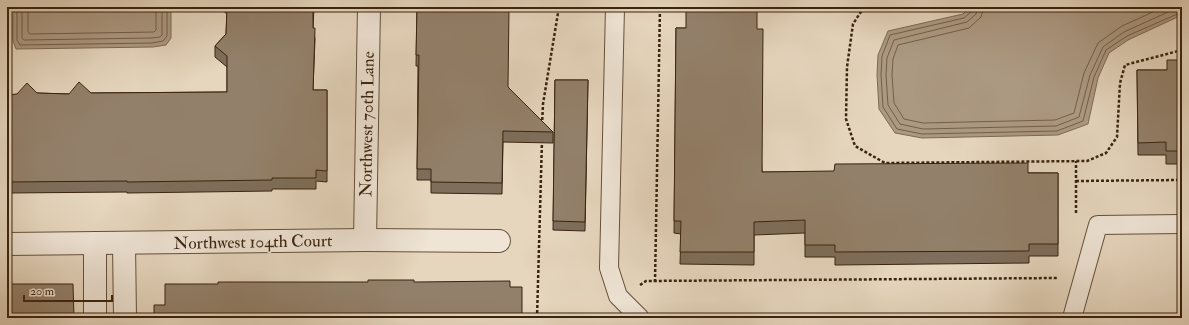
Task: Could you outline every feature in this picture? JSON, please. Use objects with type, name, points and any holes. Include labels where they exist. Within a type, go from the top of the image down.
[{"type":"street","name":"Northwest 70th Lane","points":[[365,240],[369,7]]},
{"type":"street","name":"Northwest 104th Court","points":[[7,244],[365,240],[499,241]]},
{"type":"street","points":[[95,243],[95,318]]},
{"type":"street","points":[[124,243],[125,318]]},
{"type":"lane","points":[[615,7],[609,268],[618,296],[640,318]]},
{"type":"lane","points":[[1072,318],[1098,225],[1182,224]]},
{"type":"path","points":[[542,126],[543,104],[559,7]]},
{"type":"path","points":[[655,282],[660,7]]},
{"type":"path","points":[[864,7],[853,24],[847,67],[846,118],[854,146],[885,163],[1087,161],[1106,153],[1117,137],[1120,83],[1125,65],[1182,50]]},
{"type":"path","points":[[537,318],[542,133]]},
{"type":"path","points":[[1076,161],[1076,217]]},
{"type":"path","points":[[1076,181],[1182,180]]},
{"type":"path","points":[[618,296],[646,281],[1066,278]]},
{"type":"water","points":[[13,7],[171,7],[171,38],[166,45],[153,47],[16,49],[13,41]]},
{"type":"water","points":[[970,7],[1182,7],[1182,15],[1128,40],[1109,53],[1098,78],[1088,124],[1058,135],[922,138],[895,133],[879,109],[877,75],[878,55],[888,31],[963,14]]},
{"type":"building","points":[[227,7],[313,7],[313,28],[315,28],[313,90],[327,90],[327,171],[316,170],[316,178],[272,178],[272,180],[7,182],[7,95],[17,94],[27,83],[37,93],[69,94],[79,82],[91,93],[227,92],[227,56],[215,46],[226,34]]},
{"type":"building","points":[[417,7],[509,7],[508,87],[553,132],[503,131],[502,183],[431,182],[431,169],[417,169],[419,55],[416,55]]},
{"type":"building","points":[[686,7],[757,7],[757,29],[763,29],[762,172],[834,171],[835,164],[1028,163],[1028,173],[1058,173],[1058,244],[1029,244],[1029,251],[835,252],[835,245],[805,245],[805,220],[754,222],[754,252],[680,252],[681,221],[674,221],[676,28],[686,28]]},
{"type":"building","points":[[1167,60],[1182,60],[1182,151],[1166,151],[1166,142],[1138,143],[1137,70],[1167,70]]},
{"type":"building","points":[[555,80],[588,80],[585,222],[553,221]]},
{"type":"building","points":[[368,280],[414,280],[414,282],[510,281],[510,287],[522,287],[522,318],[154,318],[154,305],[165,305],[165,284],[218,284],[218,282],[368,282]]},
{"type":"building","points":[[7,284],[73,284],[74,318],[7,318]]}]
